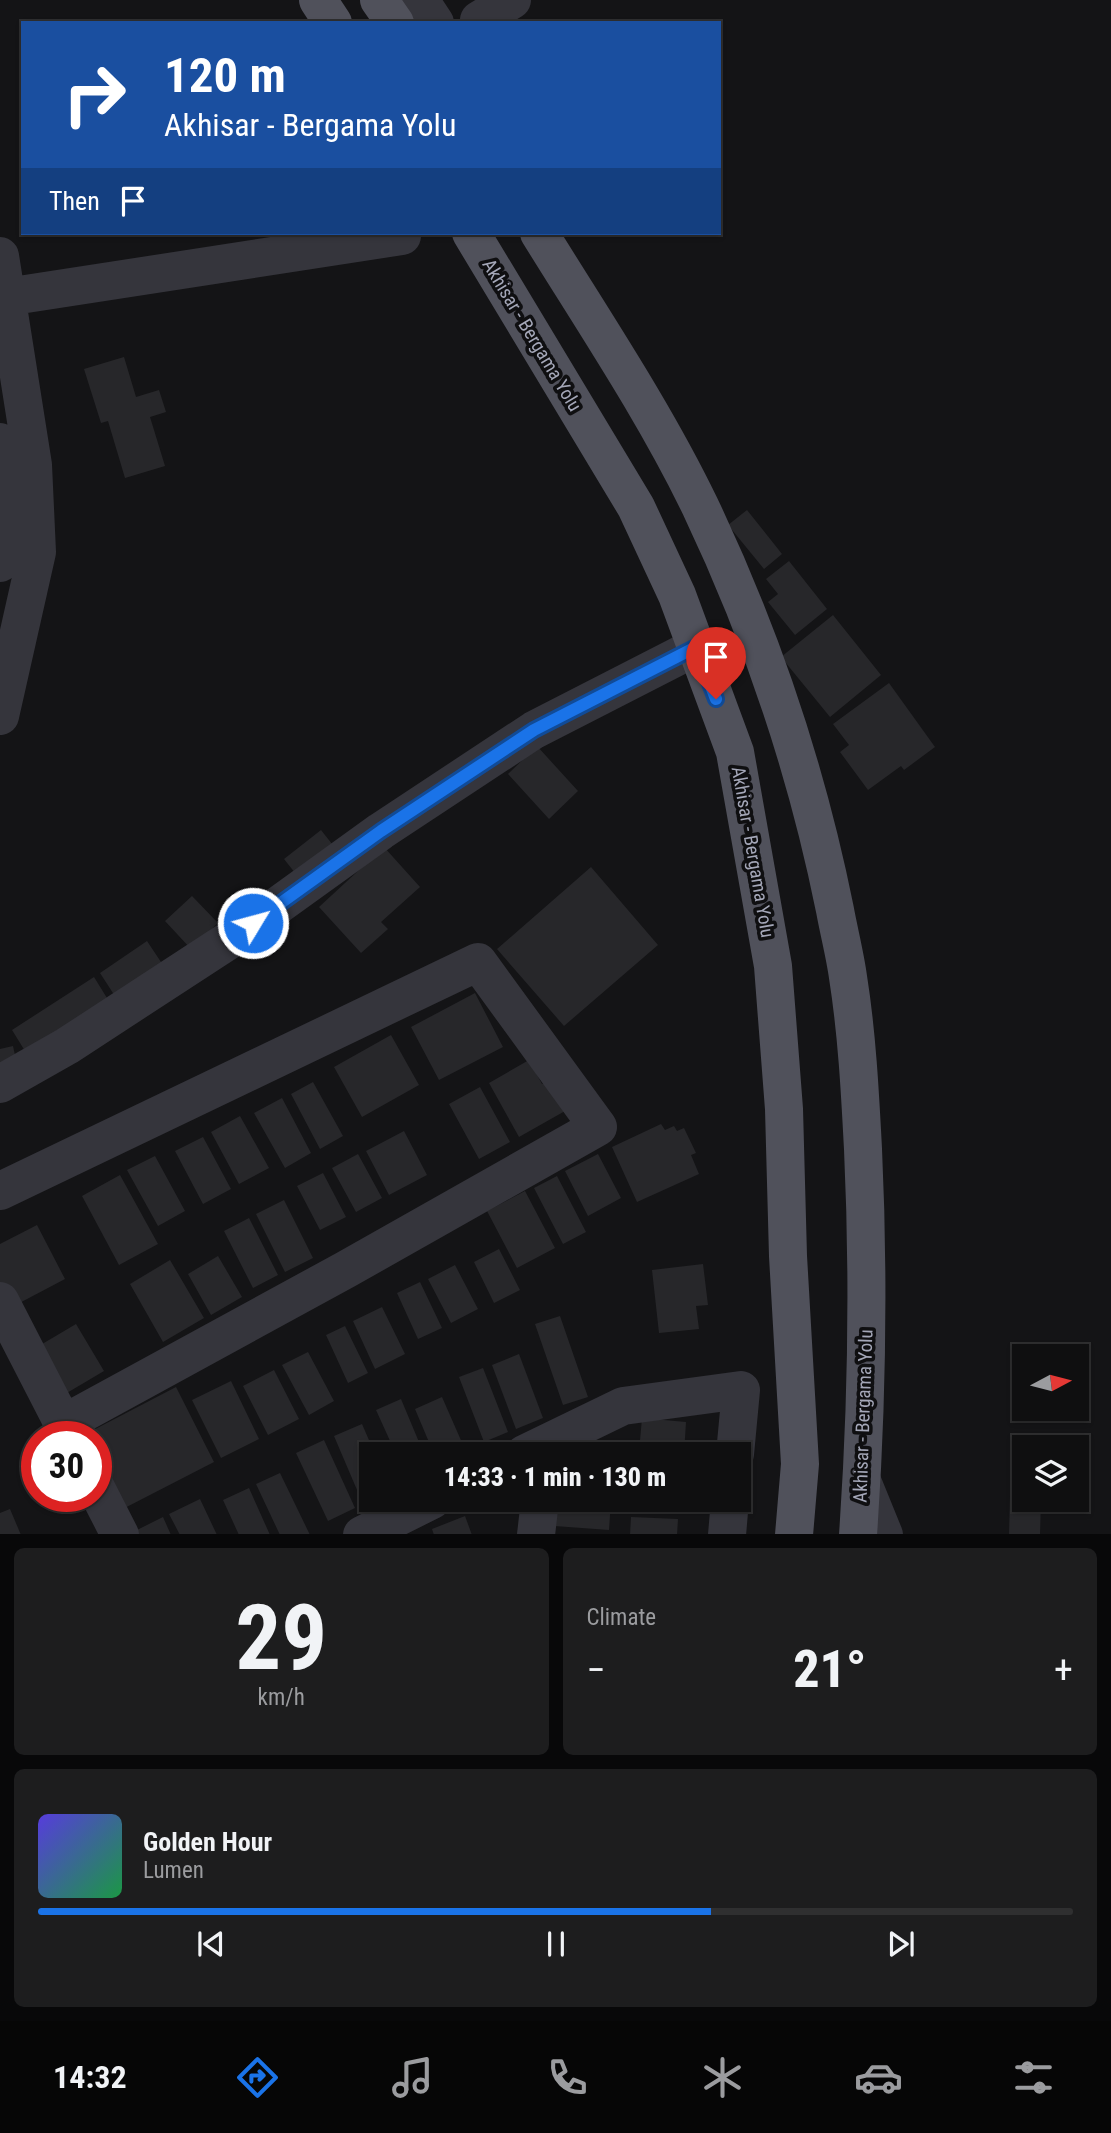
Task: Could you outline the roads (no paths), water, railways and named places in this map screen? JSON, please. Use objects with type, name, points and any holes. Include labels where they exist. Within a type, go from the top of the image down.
[{"type":"main road","points":[[318,0],[332,21]]},
{"type":"main road","points":[[379,0],[394,21]]},
{"type":"main road","name":"Akhisar - Bergama Yolu","points":[[472,235],[636,507],[677,595],[735,752],[773,966],[784,1109],[788,1256],[800,1464],[794,1534]]},
{"type":"main road","name":"Akhisar - Bergama Yolu","points":[[540,235],[654,419],[699,504],[735,584],[799,765],[825,861],[848,977],[860,1103],[867,1242],[862,1481],[858,1534]]},
{"type":"street","points":[[420,0],[434,21]]},
{"type":"street","points":[[479,20],[512,0]]},
{"type":"street","points":[[3,298],[402,236]]},
{"type":"street","points":[[0,256],[3,298],[33,465],[37,552],[0,716]]},
{"type":"street","points":[[0,442],[5,492],[0,563]]},
{"type":"street","points":[[0,1084],[67,1046],[234,937],[381,831],[534,730],[696,647]]},
{"type":"street","points":[[0,1191],[478,962],[598,1127],[82,1421]]},
{"type":"street","points":[[4,1321],[61,1421]]},
{"type":"street","points":[[555,1442],[623,1406],[741,1390],[736,1442]]},
{"type":"street","points":[[862,1481],[884,1534]]},
{"type":"street","points":[[108,1512],[119,1534]]},
{"type":"street","points":[[364,1534],[408,1512]]},
{"type":"street","points":[[536,1534],[539,1512]]},
{"type":"street","points":[[727,1534],[729,1512]]}]
